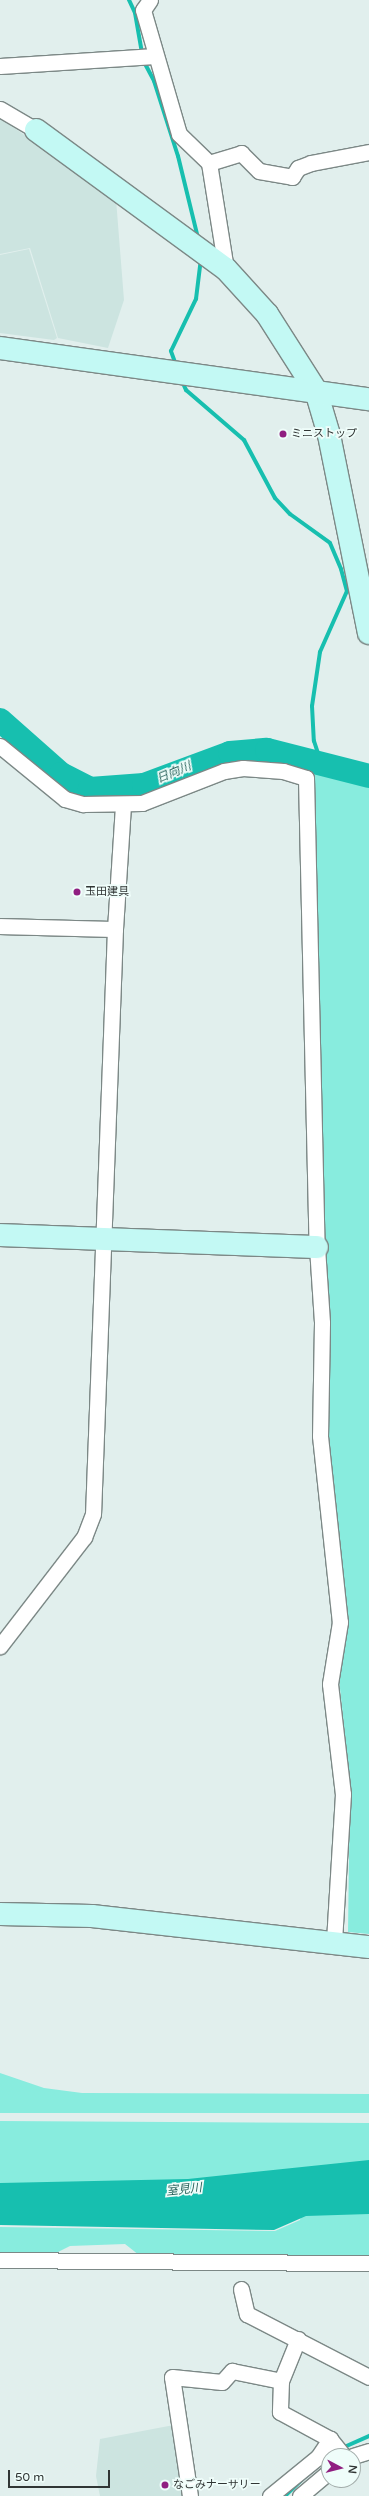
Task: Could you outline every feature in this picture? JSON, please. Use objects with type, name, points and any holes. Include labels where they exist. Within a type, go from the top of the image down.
[{"type":"street","points":[[144,3],[154,56],[179,134],[209,163],[226,269]]},
{"type":"street","points":[[0,66],[154,56]]},
{"type":"street","points":[[0,109],[36,130],[226,269],[267,314],[316,391],[329,435],[369,633]]},
{"type":"street","points":[[209,163],[241,153],[259,171],[292,177],[298,168],[311,163],[369,152]]},
{"type":"street","points":[[0,348],[199,377],[369,398]]},
{"type":"street","points":[[0,746],[65,799],[83,804],[123,806],[142,804],[224,771],[243,768],[283,771],[306,778],[317,1247],[322,1323],[320,1436],[340,1622],[330,1684],[343,1794],[334,1943]]},
{"type":"street","points":[[0,1646],[79,1544],[93,1514],[102,1239],[123,806]]},
{"type":"street","points":[[0,926],[116,929]]},
{"type":"street","points":[[0,1235],[317,1247]]},
{"type":"street","points":[[0,1914],[92,1916],[369,1947]]},
{"type":"street","points":[[0,2260],[369,2263]]},
{"type":"street","points":[[241,2289],[247,2314],[369,2377]]},
{"type":"street","points":[[270,2496],[318,2457],[337,2446],[280,2412],[281,2381],[298,2339]]},
{"type":"street","points":[[190,2496],[172,2378],[222,2382],[232,2371],[281,2381]]},
{"type":"street","points":[[300,2496],[321,2479]]},
{"type":"shaded area","points":[[0,118],[116,199],[124,300],[108,348],[58,338],[30,248],[0,254]]},
{"type":"shaded area","points":[[29,249],[57,338],[54,340],[0,333],[0,255]]},
{"type":"shaded area","points":[[312,773],[369,784],[369,1934],[348,1932],[350,1782],[339,1679],[346,1632],[327,1431],[326,1286]]},
{"type":"shaded area","points":[[0,2073],[44,2088],[82,2093],[369,2094],[369,2113],[0,2113]]},
{"type":"shaded area","points":[[0,2121],[369,2123],[369,2165],[190,2184],[0,2191]]},
{"type":"shaded area","points":[[369,2207],[369,2255],[139,2255],[125,2244],[70,2246],[54,2254],[0,2253],[0,2227],[275,2231],[300,2220],[303,2209]]},
{"type":"shaded area","points":[[174,2425],[185,2496],[100,2496],[96,2476],[100,2439]]},
{"type":"water","name":"室見川","points":[[369,2160],[369,2214],[306,2216],[274,2230],[0,2225],[0,2183],[188,2179]]},
{"type":"waterway","points":[[129,0],[135,13],[142,53]]},
{"type":"waterway","points":[[143,60],[154,81],[178,156],[198,238]]},
{"type":"waterway","points":[[176,365],[171,351],[196,299],[201,261]]},
{"type":"waterway","points":[[182,381],[186,390],[244,440],[275,498],[290,514],[330,543],[341,569],[347,591],[320,652],[312,706],[314,741],[321,763]]},
{"type":"waterway","name":"日向川","points":[[0,720],[61,774],[90,789],[144,785],[230,753],[267,750],[369,776]]},
{"type":"waterway","points":[[342,2448],[369,2436]]},
{"type":"waterway","points":[[285,2496],[307,2475]]},
{"type":"place","name":"ミニストップ","points":[[283,434]]},
{"type":"place","name":"玉田建具","points":[[77,892]]},
{"type":"place","name":"なごみナーサリー","points":[[165,2485]]}]
